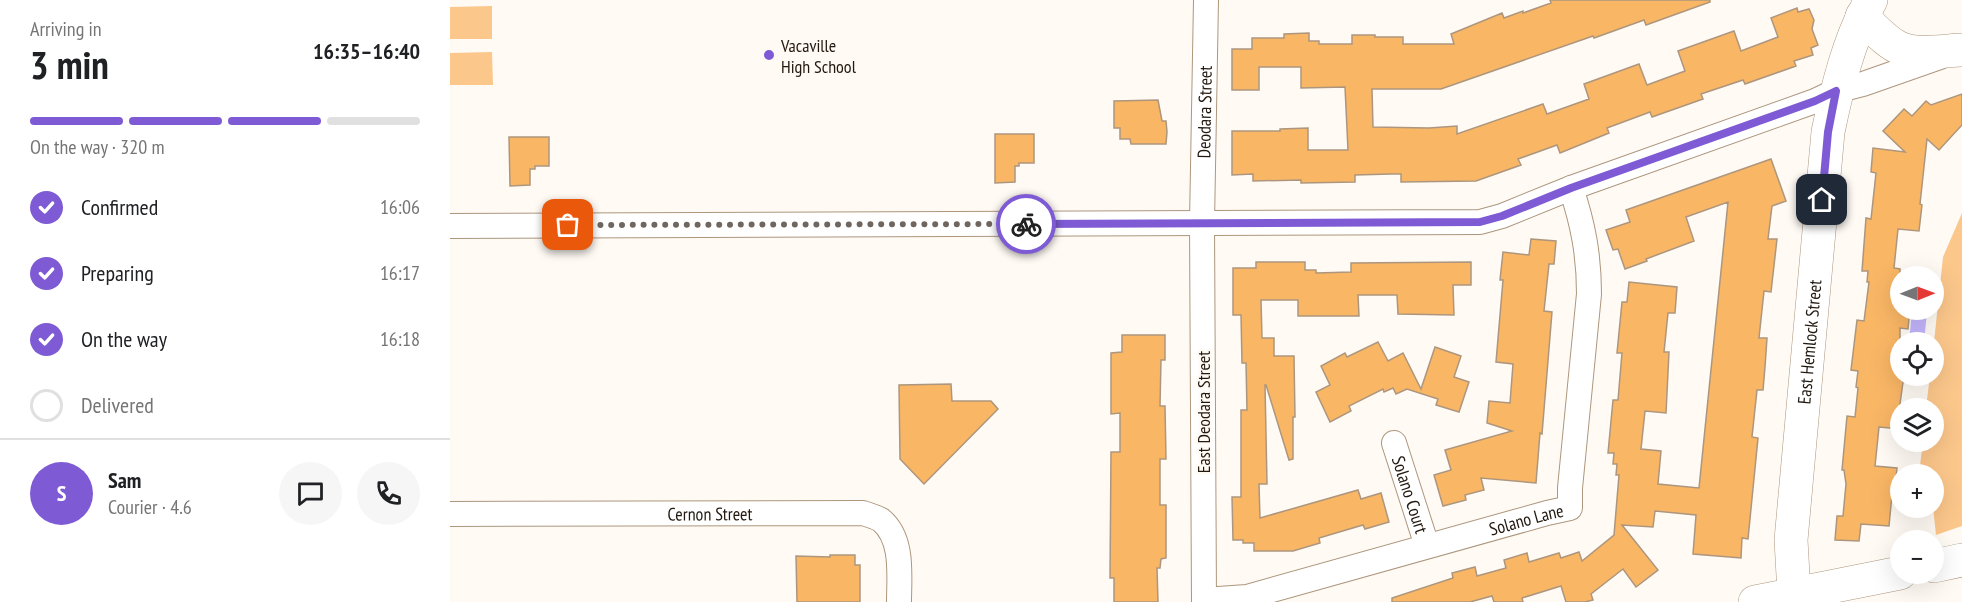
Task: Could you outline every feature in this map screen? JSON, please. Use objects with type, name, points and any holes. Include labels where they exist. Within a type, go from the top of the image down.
[{"type":"street","name":"Deodara Street","points":[[1202,223],[1206,0]]},
{"type":"street","points":[[1867,8],[1888,43],[1896,48],[1907,52],[1961,49]]},
{"type":"street","name":"East Hemlock Street","points":[[1794,593],[1791,540],[1828,132],[1836,91],[1867,8]]},
{"type":"street","points":[[450,226],[1480,222],[1502,216],[1571,188],[1815,101],[1836,91],[1869,82],[1961,49]]},
{"type":"street","name":"Solano Lane","points":[[1204,601],[1247,597],[1570,508],[1589,294],[1586,242],[1571,188]]},
{"type":"street","name":"East Deodara Street","points":[[1202,223],[1204,601]]},
{"type":"street","name":"Solano Court","points":[[1394,443],[1426,546]]},
{"type":"street","name":"Cernon Street","points":[[450,514],[863,513],[880,520],[892,535],[899,557],[899,602]]},
{"type":"street","points":[[1755,602],[1890,575]]},
{"type":"shaded area","points":[[492,6],[492,39],[450,39],[450,7]]},
{"type":"shaded area","points":[[492,52],[493,85],[450,85],[450,53]]},
{"type":"shaded area","points":[[1962,213],[1962,526],[1944,532],[1944,530],[1935,530],[1934,518],[1944,518],[1944,464],[1920,464],[1922,452],[1944,452],[1944,398],[1927,398],[1929,386],[1944,386],[1944,332],[1935,332],[1936,320],[1944,320],[1943,257]]},
{"type":"shaded area","points":[[1911,320],[1926,320],[1925,332],[1910,332]]},
{"type":"building","points":[[1550,0],[1710,0],[1710,2],[1646,25],[1644,20],[1594,38],[1593,36],[1441,89],[1372,89],[1373,127],[1457,126],[1457,134],[1543,104],[1547,114],[1589,99],[1584,84],[1639,64],[1647,85],[1685,71],[1678,51],[1734,31],[1741,51],[1778,37],[1771,18],[1797,8],[1798,12],[1809,9],[1814,20],[1812,29],[1818,45],[1811,48],[1813,55],[1794,61],[1796,66],[1745,84],[1743,80],[1701,94],[1703,99],[1652,117],[1650,112],[1607,128],[1609,133],[1560,153],[1557,145],[1518,159],[1521,165],[1476,181],[1401,182],[1401,174],[1391,174],[1355,175],[1355,182],[1301,183],[1301,180],[1253,181],[1253,174],[1232,175],[1232,131],[1280,131],[1280,129],[1308,128],[1308,150],[1348,150],[1345,87],[1301,88],[1301,67],[1259,67],[1259,90],[1232,90],[1232,49],[1252,49],[1252,38],[1284,38],[1284,34],[1309,33],[1309,41],[1319,41],[1319,44],[1352,44],[1352,35],[1375,35],[1375,37],[1403,37],[1403,44],[1454,44],[1451,34],[1502,13],[1504,18],[1523,11],[1523,13],[1551,3]]},
{"type":"building","points":[[1962,94],[1962,125],[1939,150],[1927,139],[1919,231],[1898,229],[1894,266],[1890,266],[1890,320],[1909,320],[1908,329],[1900,328],[1900,332],[1890,332],[1890,386],[1902,386],[1901,398],[1890,398],[1890,428],[1879,427],[1875,466],[1890,467],[1889,526],[1861,524],[1859,541],[1835,540],[1837,516],[1843,516],[1846,484],[1844,470],[1842,470],[1847,416],[1855,417],[1858,388],[1856,387],[1858,371],[1851,370],[1857,320],[1864,321],[1869,282],[1867,282],[1868,271],[1862,271],[1866,218],[1871,219],[1876,173],[1871,172],[1873,148],[1905,152],[1883,131],[1904,109],[1912,116],[1926,101],[1931,105]]},
{"type":"building","points":[[1158,100],[1162,121],[1166,121],[1166,144],[1131,144],[1130,139],[1120,139],[1120,128],[1114,128],[1114,101]]},
{"type":"building","points":[[995,134],[1034,134],[1034,163],[1019,163],[1019,166],[1015,166],[1015,182],[995,183]]},
{"type":"building","points":[[509,137],[549,137],[549,166],[535,166],[535,169],[530,169],[530,185],[510,186]]},
{"type":"building","points":[[1771,159],[1786,201],[1772,206],[1768,239],[1777,239],[1771,292],[1764,291],[1759,338],[1767,338],[1765,367],[1763,390],[1757,390],[1752,437],[1758,438],[1748,539],[1742,538],[1741,558],[1693,554],[1696,515],[1655,511],[1653,527],[1622,525],[1658,570],[1636,587],[1623,569],[1591,594],[1593,600],[1585,602],[1566,602],[1561,586],[1522,598],[1523,602],[1494,602],[1492,596],[1470,602],[1392,602],[1392,598],[1453,578],[1452,573],[1475,567],[1477,576],[1506,568],[1504,560],[1527,553],[1529,562],[1559,553],[1561,558],[1579,552],[1582,561],[1614,535],[1619,475],[1616,475],[1617,464],[1613,464],[1614,453],[1608,453],[1613,400],[1618,400],[1622,353],[1617,353],[1622,302],[1627,302],[1629,282],[1677,287],[1675,313],[1668,313],[1664,352],[1669,352],[1666,413],[1645,411],[1641,449],[1661,451],[1658,484],[1699,488],[1728,202],[1686,217],[1694,241],[1625,269],[1618,249],[1613,250],[1606,230],[1630,222],[1626,210]]},
{"type":"building","points":[[1531,239],[1556,241],[1554,264],[1549,264],[1544,311],[1552,312],[1536,483],[1481,478],[1484,490],[1465,495],[1466,500],[1443,506],[1434,475],[1451,470],[1445,450],[1512,431],[1487,423],[1489,401],[1510,403],[1513,364],[1496,362],[1503,280],[1500,280],[1503,252],[1529,255]]},
{"type":"building","points":[[1256,262],[1305,262],[1305,270],[1316,270],[1316,273],[1351,272],[1351,263],[1471,262],[1471,285],[1453,285],[1454,315],[1398,314],[1397,295],[1358,295],[1359,316],[1298,316],[1298,300],[1261,300],[1262,338],[1274,338],[1274,356],[1294,356],[1295,417],[1293,417],[1293,459],[1289,460],[1265,385],[1267,484],[1259,484],[1260,518],[1358,490],[1361,499],[1381,493],[1389,522],[1365,529],[1363,525],[1319,538],[1320,543],[1293,551],[1254,551],[1254,543],[1233,540],[1232,497],[1241,497],[1241,410],[1247,410],[1246,363],[1242,363],[1241,315],[1233,315],[1233,268],[1256,268]]},
{"type":"building","points":[[1122,335],[1165,335],[1165,360],[1161,360],[1160,406],[1165,406],[1166,459],[1160,459],[1160,505],[1166,505],[1166,558],[1161,559],[1160,568],[1157,568],[1158,602],[1114,602],[1114,578],[1110,578],[1111,452],[1120,452],[1120,413],[1111,414],[1111,353],[1122,352]]},
{"type":"building","points":[[1378,342],[1388,361],[1403,353],[1421,389],[1435,347],[1461,356],[1454,377],[1469,382],[1459,412],[1436,405],[1438,399],[1407,389],[1396,394],[1393,388],[1384,392],[1383,389],[1349,406],[1351,411],[1330,422],[1316,392],[1330,385],[1321,366],[1345,353],[1347,357]]},
{"type":"building","points":[[951,384],[952,401],[991,401],[998,409],[924,484],[900,459],[899,385]]},
{"type":"building","points":[[830,555],[855,555],[855,565],[860,565],[860,602],[797,602],[796,556],[830,557]]},
{"type":"way so far","points":[[568,225],[1026,224]]},
{"type":"place","name":"Vacaville High School","points":[[769,55]]},
{"type":"route","points":[[1026,224],[1480,222],[1502,216],[1571,188],[1815,101],[1836,91],[1828,132],[1822,200]]}]
